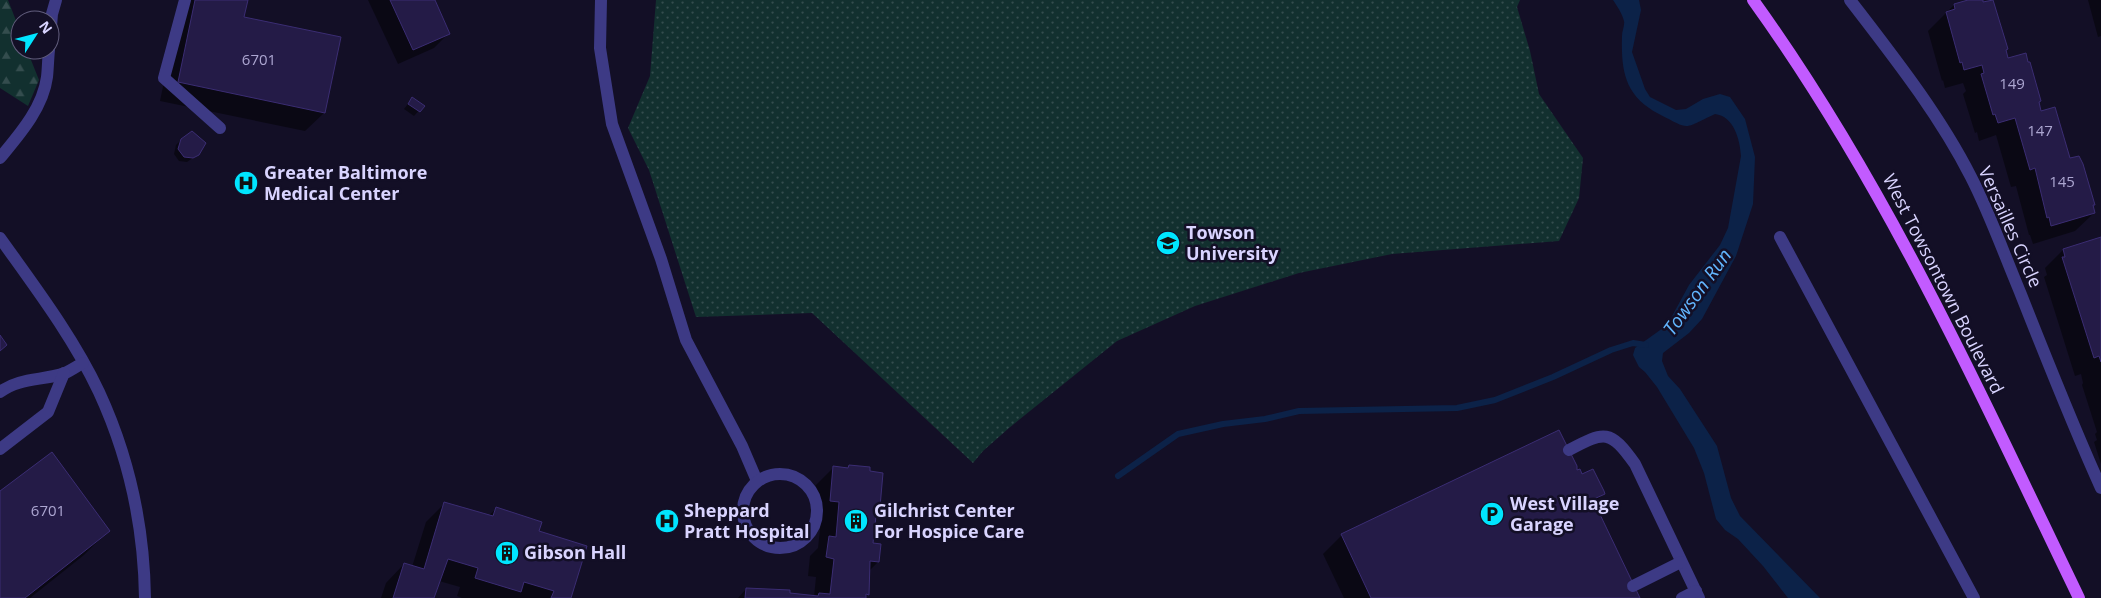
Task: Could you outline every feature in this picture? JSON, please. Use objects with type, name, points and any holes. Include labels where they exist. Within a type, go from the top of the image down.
[{"type":"main road","name":"West Towsontown Boulevard","points":[[1753,0],[1820,97],[1899,233],[1954,338],[2079,598]]},
{"type":"street","points":[[186,0],[164,78],[220,128]]},
{"type":"street","points":[[601,0],[600,48],[612,124],[660,259],[686,340],[742,446],[757,481]]},
{"type":"street","name":"Versailles Circle","points":[[1850,0],[1941,125],[1971,178],[2004,251],[2076,434],[2101,488]]},
{"type":"street","points":[[0,158],[24,127],[42,95],[47,78],[48,60]]},
{"type":"street","points":[[1780,237],[1974,598]]},
{"type":"street","points":[[0,238],[83,362],[109,414],[128,471],[141,532],[145,598]]},
{"type":"street","points":[[0,392],[8,386],[29,379],[64,373],[83,362]]},
{"type":"street","points":[[0,449],[48,412],[64,373]]},
{"type":"street","points":[[1569,450],[1596,436],[1612,438],[1624,449],[1635,464],[1697,595],[1682,598]]},
{"type":"street","points":[[784,473],[796,477],[813,494],[817,508],[816,518],[812,530],[802,542],[791,547],[776,548],[758,542],[749,532],[742,514],[743,503],[748,490],[757,481],[773,474],[784,473]]},
{"type":"street","points":[[1633,586],[1681,562]]},
{"type":"green space","points":[[0,0],[8,0],[12,10],[10,10],[10,60],[31,60],[39,80],[28,106],[0,88]]},
{"type":"green space","points":[[656,0],[1520,0],[1517,7],[1530,51],[1539,94],[1583,158],[1579,198],[1559,241],[1392,254],[1299,273],[1195,306],[1117,341],[1009,428],[983,451],[973,463],[812,313],[696,317],[649,170],[628,128],[650,76]]},
{"type":"water","name":"Towson Run","points":[[1613,0],[1639,0],[1641,10],[1632,52],[1645,89],[1650,97],[1676,110],[1686,109],[1703,99],[1720,94],[1730,97],[1745,119],[1755,157],[1753,204],[1736,256],[1702,319],[1689,333],[1663,353],[1662,361],[1668,376],[1680,389],[1717,446],[1731,498],[1740,516],[1820,598],[1788,598],[1763,566],[1716,519],[1704,473],[1694,448],[1657,387],[1639,367],[1633,355],[1635,348],[1663,328],[1671,318],[1689,285],[1720,245],[1728,228],[1741,156],[1735,130],[1727,119],[1722,116],[1715,114],[1691,125],[1683,125],[1648,107],[1632,91],[1624,72],[1622,34],[1624,21],[1621,12]]},
{"type":"building","points":[[195,0],[248,0],[244,17],[341,37],[325,113],[178,82]]},
{"type":"building","points":[[390,0],[435,0],[450,34],[413,50]]},
{"type":"building","points":[[1968,0],[1983,0],[1983,2],[1993,0],[2008,49],[2006,50],[2008,58],[2026,53],[2041,101],[2039,102],[2041,111],[2055,107],[2070,158],[2079,156],[2083,164],[2095,205],[2093,205],[2095,213],[2051,226],[2049,217],[2047,218],[2035,168],[2030,170],[2015,118],[1998,123],[1995,114],[1993,115],[1981,74],[1984,73],[1982,65],[1964,70],[1962,62],[1960,63],[1946,12],[1955,9],[1954,4]]},
{"type":"building","points":[[412,97],[425,106],[420,112],[408,104]]},
{"type":"building","points":[[192,131],[206,143],[199,155],[193,158],[184,157],[178,149],[181,139]]},
{"type":"building","points":[[2101,237],[2101,362],[2099,356],[2094,358],[2062,257],[2065,257],[2063,249]]},
{"type":"building","points":[[0,335],[7,345],[0,351]]},
{"type":"building","name":"West Village Garage","points":[[1559,430],[1577,466],[1577,470],[1580,469],[1582,474],[1593,469],[1604,491],[1605,494],[1594,499],[1595,504],[1640,598],[1371,598],[1341,534]]},
{"type":"building","points":[[52,452],[110,531],[25,598],[0,598],[0,491]]},
{"type":"building","name":"Gilchrist Center For Hospice Care","points":[[849,465],[870,467],[870,471],[883,473],[880,507],[877,507],[873,543],[881,544],[879,562],[870,561],[869,595],[866,594],[866,598],[745,598],[746,588],[790,590],[790,593],[818,596],[819,593],[830,594],[834,559],[826,557],[829,536],[836,537],[839,502],[830,501],[833,466],[848,468]]},
{"type":"building","name":"Gibson Hall","points":[[444,502],[493,516],[496,507],[542,522],[539,531],[587,546],[571,598],[551,598],[554,591],[524,582],[521,592],[475,578],[478,568],[448,559],[434,598],[393,598],[404,563],[424,569]]},
{"type":"waterway","points":[[1118,476],[1178,434],[1223,424],[1265,419],[1299,411],[1457,408],[1495,400],[1553,377],[1611,350],[1633,343],[1646,345]]},
{"type":"place","name":"Greater Baltimore Medical Center","points":[[246,183]]},
{"type":"place","name":"Towson University","points":[[1168,243]]},
{"type":"place","name":"West Village Garage","points":[[1492,514]]},
{"type":"place","name":"Sheppard Pratt Hospital","points":[[667,521]]},
{"type":"place","name":"Gilchrist Center For Hospice Care","points":[[856,521]]},
{"type":"place","name":"Gibson Hall","points":[[507,553]]}]
